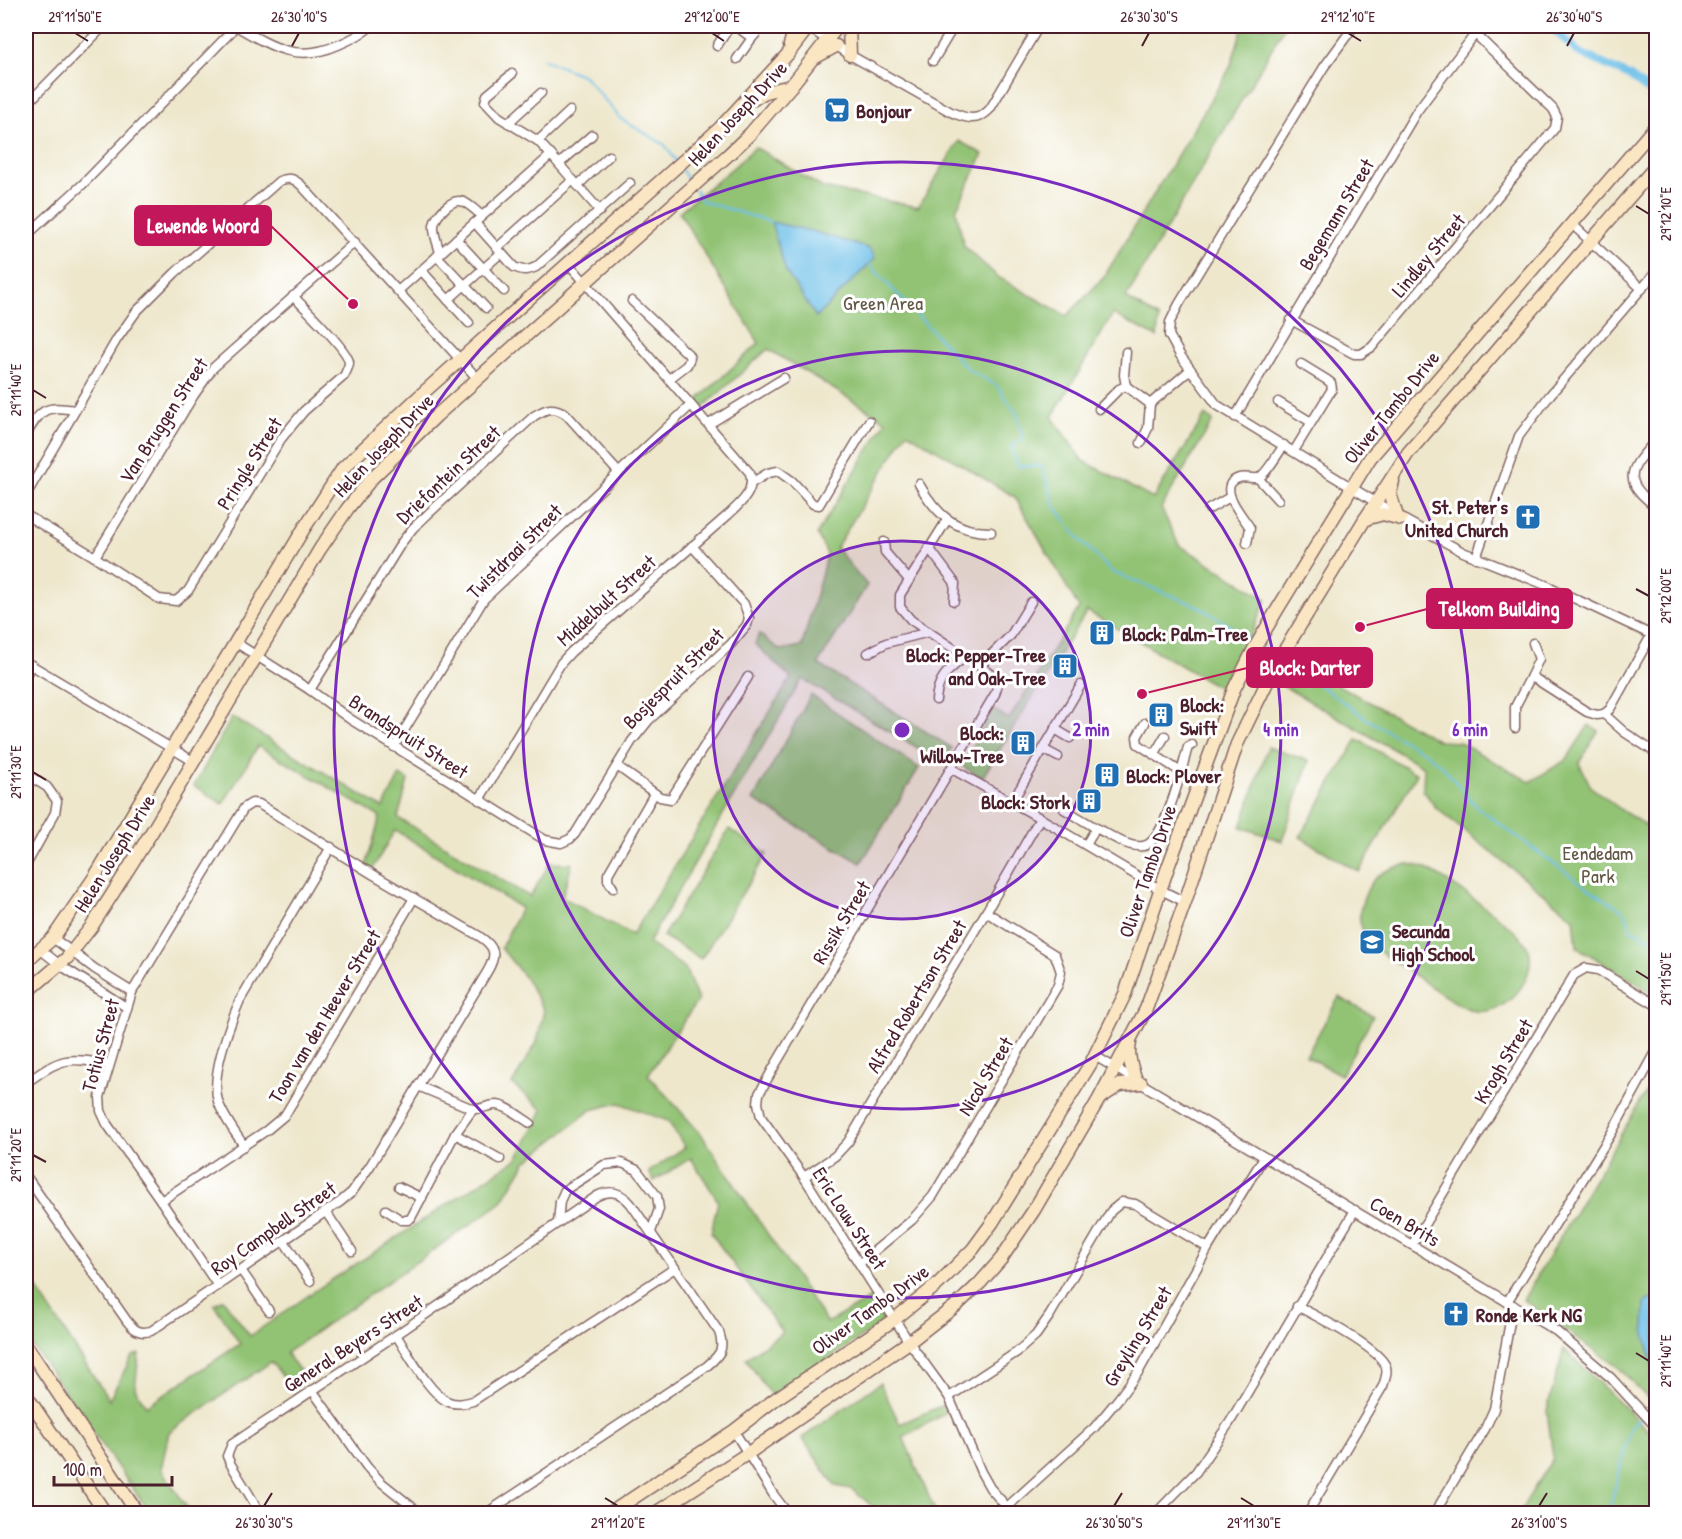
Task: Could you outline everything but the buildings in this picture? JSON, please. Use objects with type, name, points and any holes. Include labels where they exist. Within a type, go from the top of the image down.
[{"type":"street","points":[[26,105],[104,26]]},
{"type":"street","points":[[26,236],[83,184],[235,26],[281,50],[304,54],[335,47],[371,26]]},
{"type":"street","points":[[717,46],[730,26]]},
{"type":"street","points":[[736,26],[752,38]]},
{"type":"street","points":[[737,59],[763,26]]},
{"type":"street","points":[[804,26],[850,55],[951,112],[977,119],[984,116],[990,109],[1039,26]]},
{"type":"street","name":"Helen Joseph Drive","points":[[26,962],[53,938],[94,878],[324,495],[343,468],[740,108],[787,55],[804,26]]},
{"type":"street","name":"Helen Joseph Drive","points":[[26,993],[60,965],[92,926],[147,840],[320,549],[372,478],[436,416],[728,155],[812,60],[831,43],[838,26]]},
{"type":"street","points":[[849,26],[850,55]]},
{"type":"street","points":[[933,61],[954,26]]},
{"type":"street","points":[[1019,26],[1034,34]]},
{"type":"street","points":[[1354,26],[1324,67],[1179,304],[1168,332],[1174,346],[1190,370],[1217,405],[1235,417],[1294,451],[1400,518],[1476,558],[1654,631],[1610,709],[1604,714],[1597,716],[1587,712],[1531,676]]},
{"type":"street","points":[[1467,26],[1475,34]]},
{"type":"street","name":"Lindley Street","points":[[1291,320],[1354,354],[1361,354],[1372,347],[1548,139],[1555,128],[1557,117],[1553,110],[1475,34]]},
{"type":"street","name":"Begemann Street","points":[[1235,417],[1417,111],[1475,34]]},
{"type":"street","points":[[512,74],[491,91],[485,99],[487,106],[507,123],[538,141],[600,211]]},
{"type":"street","points":[[740,108],[765,92],[791,86]]},
{"type":"street","points":[[507,123],[541,93]]},
{"type":"street","points":[[538,141],[570,111]]},
{"type":"street","name":"Oliver Tambo Drive","points":[[609,1514],[734,1431],[774,1400],[895,1319],[938,1284],[979,1240],[1010,1197],[1095,1056],[1125,994],[1167,870],[1234,689],[1261,637],[1352,487],[1370,458],[1400,421],[1573,225],[1656,126]]},
{"type":"street","points":[[559,164],[592,135]]},
{"type":"street","points":[[399,290],[551,155]]},
{"type":"street","points":[[448,300],[575,183],[609,156]]},
{"type":"street","points":[[654,1514],[747,1454],[909,1342],[958,1304],[1000,1259],[1034,1210],[1099,1100],[1146,1009],[1185,902],[1237,744],[1275,666],[1408,453],[1656,166]]},
{"type":"street","points":[[26,493],[117,339],[141,306],[279,181],[287,177],[297,180],[478,379]]},
{"type":"street","points":[[475,223],[514,267],[523,271],[536,267],[630,183]]},
{"type":"street","points":[[482,216],[469,204],[459,200],[453,201],[434,222],[434,231],[439,254],[464,286],[486,308]]},
{"type":"street","points":[[1573,225],[1642,289]]},
{"type":"street","points":[[456,239],[504,291]]},
{"type":"street","name":"Van Bruggen Street","points":[[95,557],[194,395],[213,368],[355,242]]},
{"type":"street","points":[[569,264],[708,424],[751,478],[778,471],[792,481],[813,504],[819,506],[869,421]]},
{"type":"street","points":[[421,270],[470,323]]},
{"type":"street","points":[[1476,558],[1519,436],[1550,395],[1656,272]]},
{"type":"street","name":"Pringle Street","points":[[95,557],[159,599],[176,601],[188,591],[290,426],[344,376],[347,369],[348,362],[342,350],[293,296]]},
{"type":"street","points":[[632,301],[690,358],[687,365],[669,379]]},
{"type":"street","points":[[1126,352],[1124,375],[1126,386],[1150,404]]},
{"type":"street","points":[[1294,451],[1332,385],[1301,364]]},
{"type":"street","points":[[1141,443],[1148,428],[1150,404],[1190,370]]},
{"type":"street","points":[[708,424],[784,378]]},
{"type":"street","points":[[1099,409],[1119,389],[1126,386]]},
{"type":"street","points":[[1278,402],[1311,422]]},
{"type":"street","name":"Twistdraai Street","points":[[394,747],[484,599],[510,572],[691,405]]},
{"type":"street","points":[[26,435],[35,419],[45,410],[58,408],[75,410]]},
{"type":"street","name":"Driefontein Street","points":[[310,690],[413,528],[534,416],[550,408],[566,414],[619,473]]},
{"type":"street","points":[[1656,440],[1639,460],[1632,474],[1634,486],[1638,492],[1656,507]]},
{"type":"street","points":[[1247,543],[1250,528],[1230,497],[1230,488],[1238,478],[1258,478],[1264,474],[1284,445]]},
{"type":"street","points":[[1398,469],[1390,494],[1400,518]]},
{"type":"street","name":"Middelbult Street","points":[[479,800],[561,663],[741,503],[748,494],[751,478]]},
{"type":"street","points":[[1258,478],[1278,500]]},
{"type":"street","points":[[919,484],[934,509],[947,519],[969,530],[991,532]]},
{"type":"street","points":[[1209,508],[1230,497]]},
{"type":"street","points":[[1365,519],[1383,514],[1400,518]]},
{"type":"street","points":[[27,516],[95,557]]},
{"type":"street","points":[[947,519],[900,595],[900,607],[904,614],[981,665],[1011,635],[1031,602]]},
{"type":"street","points":[[885,542],[884,548],[888,557],[909,580]]},
{"type":"street","name":"Bosjespruit Street","points":[[570,839],[585,820],[633,741],[649,720],[731,644],[747,625],[749,618],[744,604],[692,546]]},
{"type":"street","points":[[929,548],[955,583],[954,601]]},
{"type":"street","points":[[868,653],[886,643],[930,632]]},
{"type":"street","name":"Brandspruit Street","points":[[235,642],[310,690],[350,719],[545,840],[561,843],[570,839]]},
{"type":"street","points":[[1515,728],[1515,707],[1539,659],[1533,643]]},
{"type":"street","points":[[936,700],[937,687],[941,679],[966,656]]},
{"type":"street","points":[[26,675],[28,663],[193,761]]},
{"type":"street","name":"Rissik Street","points":[[759,1094],[995,694],[996,680],[981,665]]},
{"type":"street","points":[[617,766],[654,794],[671,799],[748,677]]},
{"type":"street","points":[[1012,802],[1081,685]]},
{"type":"street","points":[[1604,714],[1624,732],[1656,753]]},
{"type":"street","points":[[1145,723],[1137,741],[1181,772]]},
{"type":"street","points":[[1055,729],[1070,738]]},
{"type":"street","points":[[1154,755],[1165,736]]},
{"type":"street","points":[[1064,809],[1096,828],[1132,845],[1146,846],[1153,842],[1169,811],[1188,747],[1192,745]]},
{"type":"street","points":[[1043,749],[1058,757]]},
{"type":"street","points":[[952,769],[1185,902]]},
{"type":"street","points":[[26,774],[47,787],[57,801],[55,813],[26,865]]},
{"type":"street","points":[[613,888],[608,880],[608,874],[654,794]]},
{"type":"street","name":"Totius Street","points":[[218,1286],[107,1124],[101,1111],[100,1097],[132,992],[244,808],[252,803],[259,804],[331,847]]},
{"type":"street","name":"Alfred Robertson Street","points":[[804,1177],[835,1156],[848,1142],[1040,818]]},
{"type":"street","points":[[1086,845],[1096,828]]},
{"type":"street","points":[[244,1146],[223,1112],[215,1087],[232,1020],[240,1000],[331,847],[414,898]]},
{"type":"street","name":"Roy Campbell Street","points":[[26,1176],[127,1321],[137,1332],[143,1333],[151,1331],[326,1212],[348,1196],[361,1180],[491,964],[494,952],[487,941],[414,898]]},
{"type":"street","name":"Toon van den Heever Street","points":[[161,1200],[278,1123],[285,1115],[414,898]]},
{"type":"street","name":"Nicol Street","points":[[860,1263],[912,1220],[933,1196],[1058,985],[1060,972],[1055,955],[986,912]]},
{"type":"street","points":[[53,938],[95,969],[132,992]]},
{"type":"street","points":[[41,950],[60,965],[126,1007]]},
{"type":"street","name":"Krogh Street","points":[[1412,1245],[1574,975],[1586,968],[1598,970],[1656,1005]]},
{"type":"street","points":[[1099,1100],[1120,1085],[1138,1081],[1129,1048],[1132,1036]]},
{"type":"street","points":[[1434,1514],[1485,1429],[1494,1409],[1510,1304],[1611,1134],[1656,1052]]},
{"type":"street","name":"Coen Brits","points":[[1095,1056],[1355,1210],[1570,1342],[1611,1378],[1656,1427]]},
{"type":"street","points":[[26,1083],[61,1061],[73,1059],[109,1065]]},
{"type":"street","points":[[418,1086],[473,1109],[480,1110],[498,1105],[530,1123]]},
{"type":"street","name":"Eric Louw Street","points":[[759,1094],[761,1117],[804,1177],[909,1342],[949,1397],[981,1472],[990,1488],[1010,1510]]},
{"type":"street","points":[[386,1210],[401,1220],[408,1221],[455,1134],[473,1109]]},
{"type":"street","points":[[455,1134],[500,1159]]},
{"type":"street","name":"Greyling Street","points":[[1010,1510],[1094,1428],[1139,1371],[1208,1248],[1264,1157]]},
{"type":"street","points":[[485,1514],[707,1366],[716,1359],[721,1351],[722,1342],[719,1332],[651,1232],[659,1209],[657,1196],[637,1170],[622,1163],[604,1165],[578,1180],[565,1190],[560,1201],[558,1223]]},
{"type":"street","points":[[399,1187],[422,1198]]},
{"type":"street","name":"General Beyers Street","points":[[261,1514],[227,1456],[232,1444],[241,1436],[396,1335],[597,1196],[606,1192],[623,1194],[651,1232]]},
{"type":"street","points":[[949,1397],[1017,1352],[1036,1335],[1050,1316],[1111,1211],[1122,1202],[1135,1204],[1208,1248]]},
{"type":"street","points":[[1155,1514],[1196,1472],[1230,1422],[1355,1210]]},
{"type":"street","points":[[326,1212],[352,1251]]},
{"type":"street","points":[[284,1241],[310,1281]]},
{"type":"street","points":[[396,1335],[431,1387],[450,1403],[462,1404],[473,1401],[675,1268]]},
{"type":"street","points":[[242,1270],[269,1311]]},
{"type":"street","points":[[1297,1306],[1371,1349],[1386,1366],[1383,1386],[1306,1514]]},
{"type":"street","points":[[26,1345],[138,1514]]},
{"type":"street","points":[[312,1390],[367,1467],[381,1482],[421,1514]]},
{"type":"street","points":[[26,1395],[106,1514]]},
{"type":"street","points":[[734,1431],[773,1494],[789,1514]]},
{"type":"green space","name":"Green Area","points":[[1243,26],[1285,26],[1126,298],[1159,318],[1157,337],[1113,314],[1052,417],[1082,460],[1153,499],[1205,415],[1213,421],[1161,508],[1179,545],[1267,599],[1242,653],[1220,688],[1087,611],[982,778],[962,766],[993,709],[1009,719],[1079,608],[1015,497],[907,432],[836,548],[867,585],[818,664],[952,748],[943,763],[802,679],[648,943],[685,968],[698,1000],[648,1075],[701,1134],[827,1323],[871,1298],[885,1321],[772,1397],[746,1359],[782,1332],[711,1233],[718,1201],[691,1158],[654,1181],[649,1172],[685,1147],[668,1121],[619,1103],[591,1110],[526,1162],[501,1203],[286,1353],[307,1380],[295,1391],[271,1362],[169,1432],[161,1469],[191,1513],[150,1513],[26,1337],[26,1272],[109,1400],[132,1356],[139,1354],[135,1388],[146,1406],[240,1344],[214,1304],[223,1299],[250,1336],[319,1288],[517,1159],[543,1110],[512,1084],[537,1042],[544,1010],[526,979],[501,948],[521,908],[395,830],[372,870],[366,866],[380,817],[258,746],[223,804],[194,786],[232,717],[383,808],[400,775],[408,780],[398,818],[530,897],[550,863],[572,864],[562,897],[632,935],[791,678],[755,644],[759,634],[780,650],[802,646],[827,554],[817,534],[886,421],[768,349],[700,410],[694,403],[759,343],[679,212],[755,147],[823,188],[918,207],[959,141],[983,154],[956,210],[964,246],[998,277],[1067,316],[1104,277],[1230,68]]},
{"type":"green space","name":"Eendedam Park","points":[[1295,654],[1312,665],[1320,675],[1439,741],[1459,742],[1530,782],[1566,760],[1589,725],[1598,731],[1579,763],[1591,787],[1656,832],[1656,995],[1577,947],[1574,918],[1435,807],[1423,790],[1424,767],[1278,683]]},
{"type":"green space","points":[[811,695],[919,768],[861,863],[753,800]]},
{"type":"green space","points":[[1357,739],[1417,774],[1359,872],[1300,837]]},
{"type":"green space","points":[[1268,747],[1309,761],[1282,841],[1241,827]]},
{"type":"green space","points":[[729,829],[767,854],[701,959],[663,936]]},
{"type":"green space","points":[[1408,864],[1432,872],[1463,892],[1498,917],[1524,941],[1529,950],[1528,974],[1514,996],[1504,1004],[1493,1010],[1469,1009],[1450,999],[1380,952],[1368,941],[1360,915],[1369,886],[1382,873]]},
{"type":"green space","points":[[1339,997],[1373,1016],[1341,1075],[1306,1056]]},
{"type":"green space","points":[[1656,1075],[1656,1407],[1619,1368],[1523,1300]]},
{"type":"green space","points":[[1564,1349],[1656,1438],[1656,1513],[1519,1513],[1553,1458],[1547,1410]]},
{"type":"green space","points":[[880,1383],[900,1424],[943,1405],[946,1413],[903,1437],[936,1513],[881,1513],[851,1489],[835,1486],[802,1438]]},
{"type":"water","points":[[771,222],[812,231],[870,249],[875,258],[816,317],[786,272]]},
{"type":"water","points":[[1656,1297],[1656,1378],[1644,1330],[1645,1302]]},
{"type":"waterway","points":[[1550,26],[1578,52],[1629,76],[1656,96]]},
{"type":"waterway","points":[[542,59],[584,76],[621,119],[665,145],[677,163]]},
{"type":"waterway","points":[[682,170],[690,183]]},
{"type":"waterway","points":[[695,190],[702,201],[771,222]]},
{"type":"waterway","points":[[869,264],[969,370],[997,386],[1017,414],[1023,439],[1011,446],[1018,466],[1042,466],[1054,505],[1079,539],[1112,572],[1200,607],[1254,641]]},
{"type":"waterway","points":[[1261,646],[1277,656]]},
{"type":"waterway","points":[[1284,660],[1367,719],[1427,754],[1443,767],[1478,808],[1590,890],[1624,911],[1631,929],[1653,939],[1656,946]]},
{"type":"waterway","points":[[1649,1408],[1656,1400]]},
{"type":"waterway","points":[[1608,1514],[1631,1427],[1640,1418]]},
{"type":"place","name":"Bonjour","points":[[837,110]]},
{"type":"place","name":"Lewende Woord","points":[[353,304]]},
{"type":"place","name":"St. Peter's United Church","points":[[1528,517]]},
{"type":"place","name":"Telkom Building","points":[[1360,627]]},
{"type":"place","name":"Block: Palm-Tree","points":[[1102,633]]},
{"type":"place","name":"Block: Pepper-Tree and Oak-Tree","points":[[1065,666]]},
{"type":"place","name":"Block: Darter","points":[[1142,694]]},
{"type":"place","name":"Block: Swift","points":[[1161,715]]},
{"type":"place","name":"Block: Willow-Tree","points":[[1023,743]]},
{"type":"place","name":"Block: Plover","points":[[1107,775]]},
{"type":"place","name":"Block: Stork","points":[[1089,801]]},
{"type":"place","name":"Secunda High School","points":[[1372,942]]},
{"type":"place","name":"Ronde Kerk NG","points":[[1456,1314]]}]
